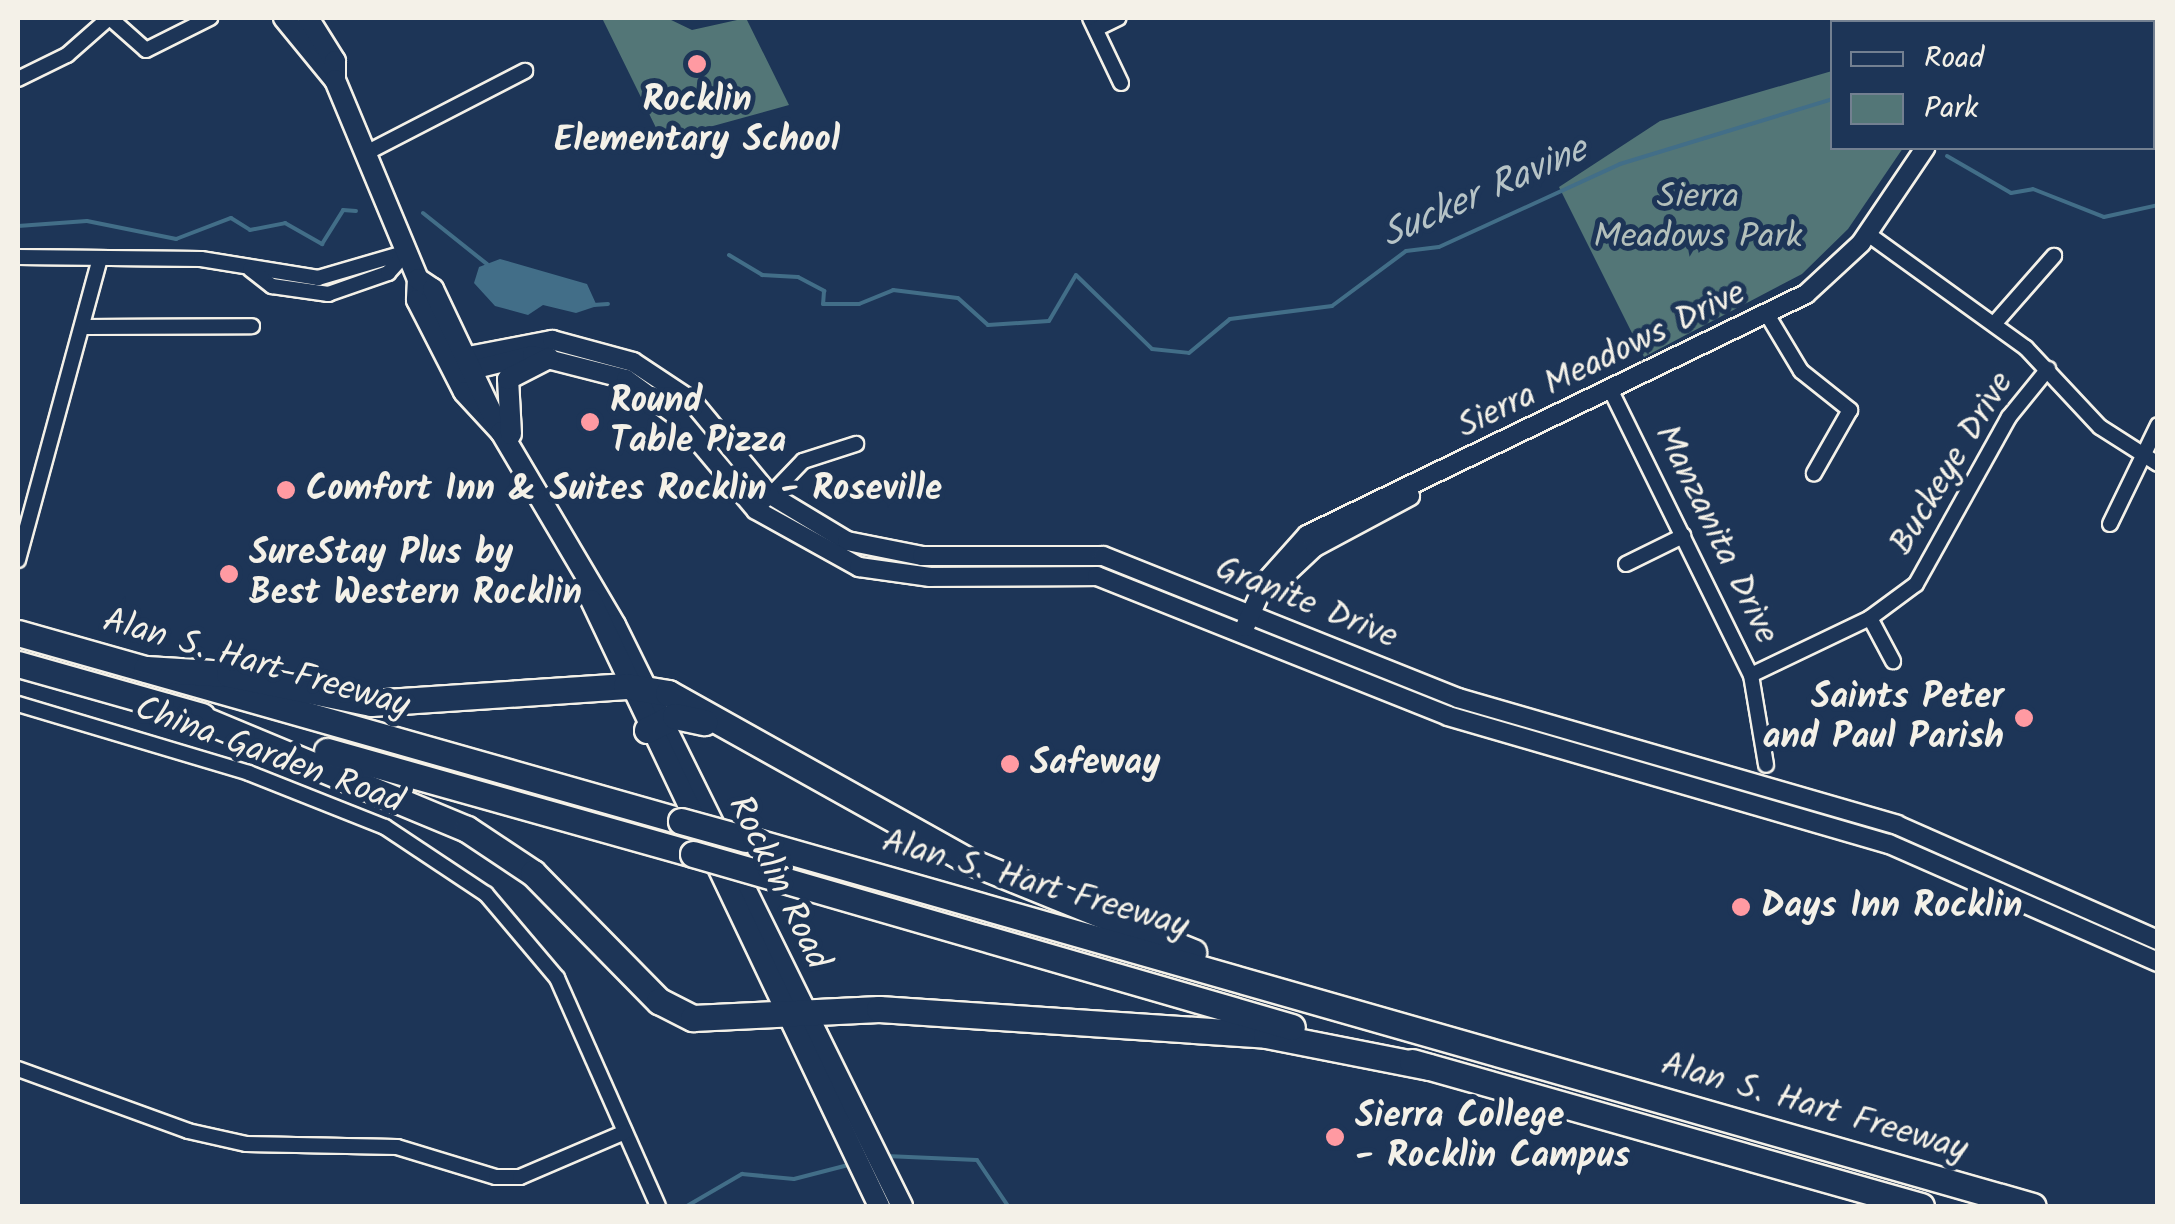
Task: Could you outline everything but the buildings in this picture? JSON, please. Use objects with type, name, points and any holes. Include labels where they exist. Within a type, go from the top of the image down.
[{"type":"highway","name":"Alan S. Hart Freeway","points":[[18,632],[2033,1206]]},
{"type":"highway","name":"Alan S. Hart Freeway","points":[[18,664],[1921,1206]]},
{"type":"highway","points":[[146,669],[229,674],[372,703],[636,687],[718,726],[969,861],[1308,1000]]},
{"type":"highway","points":[[188,712],[429,809],[505,851],[676,1011],[726,1023],[794,1010],[1266,1036],[1429,1067]]},
{"type":"highway","points":[[655,726],[684,716],[718,726]]},
{"type":"main road","name":"Rocklin Road","points":[[284,18],[322,75],[335,80]]},
{"type":"main road","name":"Rocklin Road","points":[[308,18],[336,60],[335,80],[418,278],[434,289],[463,367],[589,593],[870,1167],[902,1206]]},
{"type":"main road","points":[[507,441],[506,384],[517,369],[549,358]]},
{"type":"main road","name":"Rocklin Road","points":[[870,1167],[878,1206]]},
{"type":"street","points":[[18,79],[68,55],[110,18],[146,50],[186,23],[210,18]]},
{"type":"street","points":[[1119,18],[1093,23],[1121,83]]},
{"type":"street","points":[[368,152],[525,70]]},
{"type":"street","name":"Sierra Meadows Drive","points":[[1244,638],[1306,534],[1416,488],[1768,316],[1820,283],[1868,234],[1924,150]]},
{"type":"street","points":[[1868,234],[1994,324],[2048,369],[2100,427],[2158,464]]},
{"type":"street","points":[[18,258],[201,259],[250,269],[338,277],[406,252]]},
{"type":"street","points":[[1994,324],[2054,256]]},
{"type":"street","points":[[18,559],[86,327],[99,260]]},
{"type":"street","points":[[1768,316],[1801,371],[1850,410],[1814,472]]},
{"type":"street","points":[[86,327],[252,326]]},
{"type":"street","name":"Granite Drive","points":[[463,367],[552,340],[632,362],[692,401],[769,494],[866,547],[1104,556],[1252,619],[1458,698],[1886,821],[2158,940]]},
{"type":"street","name":"Granite Drive","points":[[463,367],[549,358],[609,371],[662,403],[756,510],[860,567],[930,577],[1083,572],[1448,716],[1889,844],[2158,962]]},
{"type":"street","name":"Buckeye Drive","points":[[1751,675],[1870,618],[1932,566],[2009,417],[2048,369]]},
{"type":"street","name":"Manzanita Drive","points":[[1612,393],[1751,675],[1766,764]]},
{"type":"street","points":[[2110,524],[2158,425]]},
{"type":"street","points":[[756,510],[803,461],[856,444]]},
{"type":"street","name":"Sierra Meadows Drive","points":[[1252,619],[1294,564],[1416,488]]},
{"type":"street","points":[[1306,534],[1356,526]]},
{"type":"street","points":[[1626,564],[1683,536]]},
{"type":"street","points":[[1870,618],[1893,661]]},
{"type":"street","name":"China Garden Road","points":[[18,704],[250,773],[384,827],[439,860],[534,943],[658,1206]]},
{"type":"street","points":[[18,1068],[188,1131],[246,1144],[397,1147],[496,1177],[520,1177],[627,1137]]},
{"type":"green space","name":"Rocklin Elementary School","points":[[602,18],[667,18],[692,30],[746,18],[789,105],[662,140]]},
{"type":"green space","name":"Sierra Meadows Park","points":[[1830,72],[1830,150],[1902,150],[1848,229],[1802,274],[1644,357],[1559,187],[1660,121]]},
{"type":"water","points":[[500,259],[587,284],[597,306],[576,313],[543,305],[528,315],[495,306],[474,283],[479,267]]},
{"type":"waterway","name":"Sucker Ravine","points":[[729,255],[762,275],[798,277],[824,291],[823,304],[859,304],[893,290],[958,298],[988,325],[1049,321],[1076,275],[1152,349],[1189,353],[1230,319],[1332,306],[1406,251],[1439,247],[1620,164],[1830,100]]},
{"type":"waterway","name":"Sucker Ravine","points":[[1947,156],[2011,193],[2033,189],[2104,217],[2158,205]]},
{"type":"waterway","name":"Sucker Ravine","points":[[18,226],[87,221],[176,239],[231,218],[250,230],[285,223],[322,244],[343,210],[356,211]]},
{"type":"waterway","name":"Sucker Ravine","points":[[423,213],[487,264]]},
{"type":"waterway","name":"Sucker Ravine","points":[[593,305],[608,304]]},
{"type":"waterway","points":[[886,1156],[977,1160],[1008,1206]]},
{"type":"waterway","points":[[687,1206],[742,1174],[794,1179],[852,1164]]},
{"type":"place","name":"Rocklin Elementary School","points":[[697,64]]},
{"type":"place","name":"Round Table Pizza","points":[[590,422]]},
{"type":"place","name":"Comfort Inn & Suites Rocklin - Roseville","points":[[286,490]]},
{"type":"place","name":"SureStay Plus by Best Western Rocklin","points":[[229,574]]},
{"type":"place","name":"Saints Peter and Paul Parish","points":[[2024,718]]},
{"type":"place","name":"Safeway","points":[[1010,764]]},
{"type":"place","name":"Days Inn Rocklin","points":[[1741,907]]},
{"type":"place","name":"Sierra College - Rocklin Campus","points":[[1335,1137]]}]
